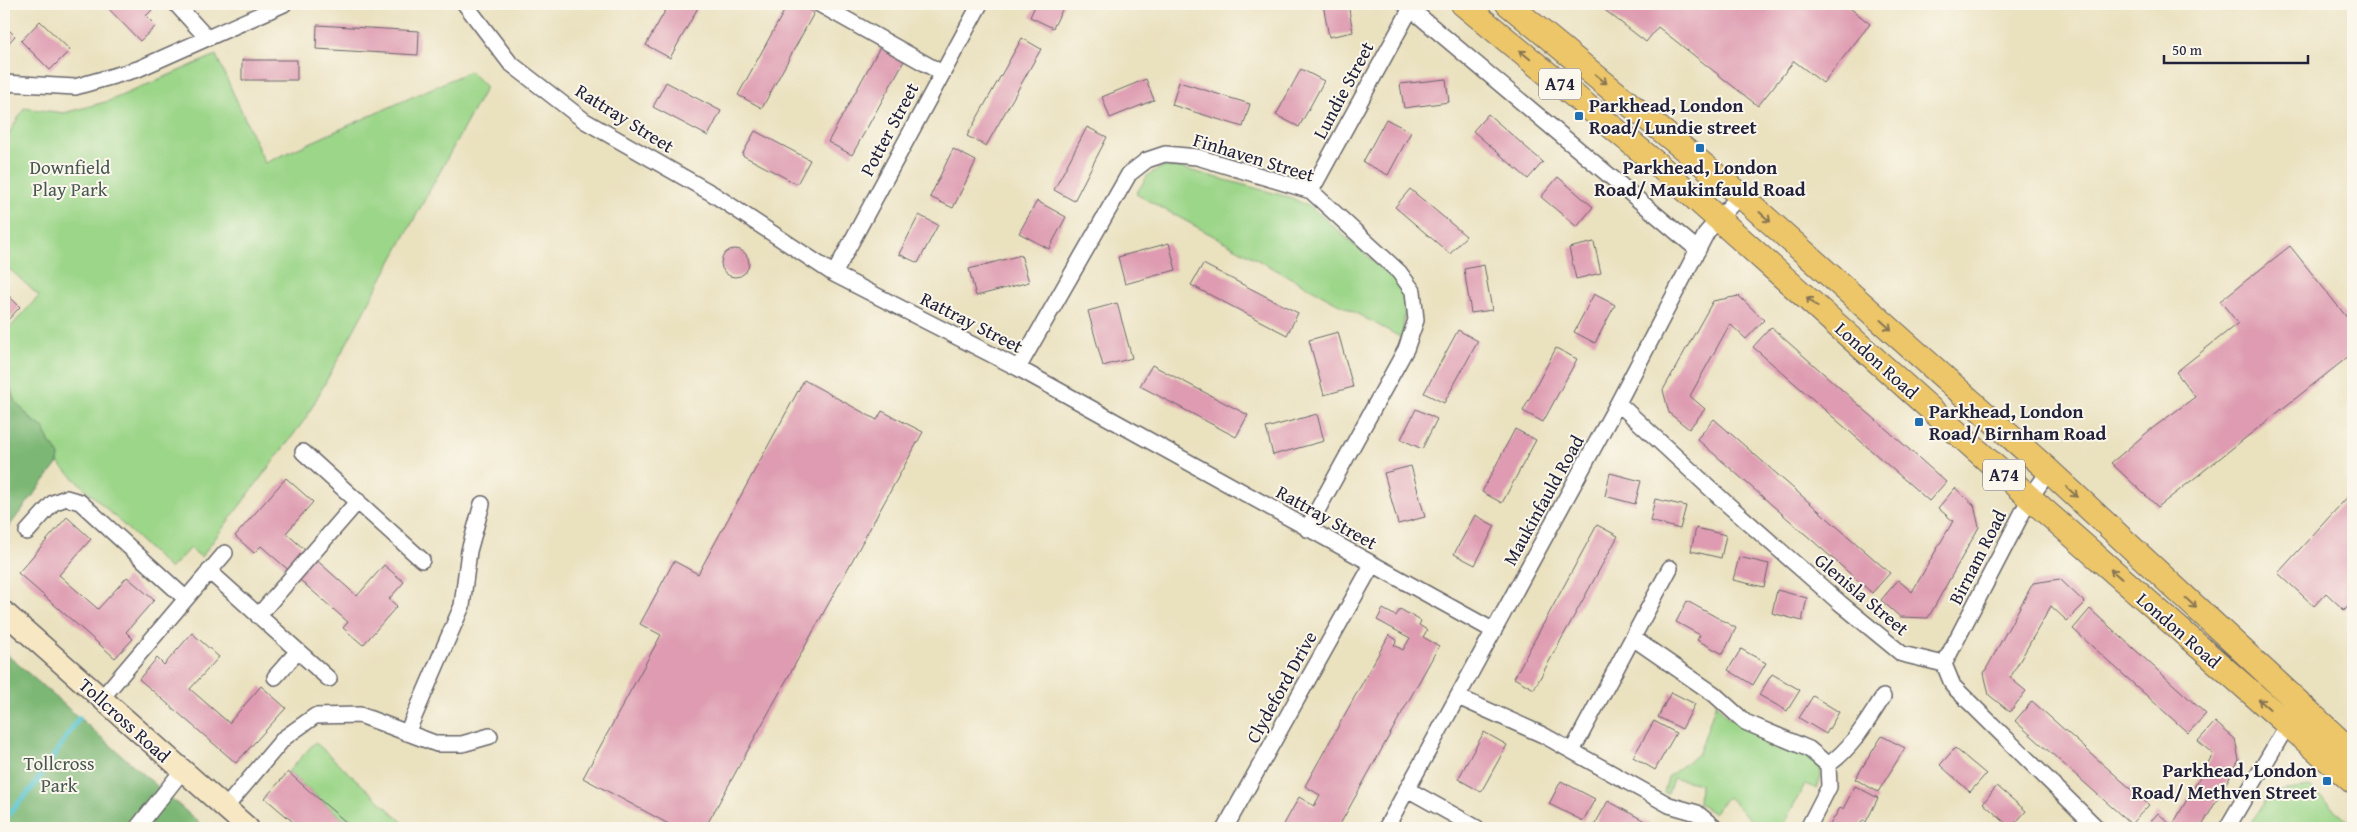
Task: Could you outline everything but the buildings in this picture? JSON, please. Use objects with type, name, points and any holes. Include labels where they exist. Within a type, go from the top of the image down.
[{"type":"main road","name":"London Road","points":[[1463,4],[1657,164],[2030,498],[2353,782]]},
{"type":"main road","name":"London Road","points":[[1508,4],[1740,195],[2049,471],[2353,753]]},
{"type":"street","points":[[176,4],[207,38]]},
{"type":"street","points":[[4,83],[75,86],[138,69],[284,4]]},
{"type":"street","name":"Rattray Street","points":[[465,4],[510,63],[585,121],[713,194],[834,274],[1018,368],[1494,632]]},
{"type":"street","points":[[819,4],[942,73]]},
{"type":"street","name":"Potter Street","points":[[834,274],[980,4]]},
{"type":"street","points":[[1408,6],[1698,250]]},
{"type":"street","name":"Lundie Street","points":[[1311,192],[1408,6]]},
{"type":"street","name":"Finhaven Street","points":[[1018,368],[1129,174],[1147,160],[1165,154],[1197,157],[1311,192],[1399,272],[1413,291],[1416,320],[1406,349],[1307,530]]},
{"type":"street","name":"Maukinfauld Road","points":[[1386,828],[1618,404],[1707,232],[1740,195]]},
{"type":"street","name":"Glenisla Street","points":[[1618,404],[1726,503],[1840,603],[1902,654],[1944,664]]},
{"type":"street","points":[[303,452],[422,560]]},
{"type":"street","name":"Birnam Road","points":[[1944,664],[2030,498],[2049,471]]},
{"type":"street","points":[[27,532],[53,503],[66,498],[80,502],[185,598]]},
{"type":"street","points":[[258,616],[358,501]]},
{"type":"street","points":[[406,732],[462,606],[469,551],[482,504]]},
{"type":"street","points":[[100,698],[225,553]]},
{"type":"street","name":"Clydeford Drive","points":[[1226,828],[1372,565]]},
{"type":"street","points":[[1572,751],[1670,568]]},
{"type":"street","points":[[209,571],[330,679]]},
{"type":"street","name":"Tollcross Road","points":[[4,612],[248,828]]},
{"type":"street","points":[[1632,638],[1714,694],[1745,722],[1810,749],[1828,765],[1829,787],[1808,828]]},
{"type":"street","points":[[275,677],[298,651]]},
{"type":"street","points":[[1944,664],[1953,686],[2098,828]]},
{"type":"street","points":[[1458,697],[1543,735],[1669,805],[1697,813],[1715,828]]},
{"type":"street","points":[[1828,765],[1845,753],[1883,697]]},
{"type":"street","points":[[2227,828],[2300,705]]},
{"type":"street","points":[[225,808],[284,738],[316,716],[360,715],[436,744],[462,744],[490,736]]},
{"type":"street","points":[[137,828],[182,771]]},
{"type":"street","points":[[1407,789],[1476,828]]},
{"type":"green space","name":"Downfield Play Park","points":[[216,55],[265,163],[470,71],[486,87],[306,418],[201,557],[190,548],[170,569],[58,463],[59,456],[56,449],[50,444],[44,428],[32,420],[14,400],[10,386],[4,381],[4,334],[39,296],[4,264],[4,142],[24,108],[64,113],[109,101]]},
{"type":"green space","points":[[1164,166],[1181,168],[1292,198],[1312,208],[1403,287],[1405,311],[1402,338],[1136,194],[1148,175]]},
{"type":"green space","points":[[4,381],[10,386],[14,400],[32,420],[44,428],[50,444],[56,449],[59,456],[58,463],[4,533]]},
{"type":"green space","name":"Tollcross Park","points":[[4,652],[205,828],[4,828]]},
{"type":"green space","points":[[1716,703],[1728,718],[1805,751],[1820,766],[1821,776],[1817,789],[1805,784],[1783,825],[1787,828],[1758,828],[1728,797],[1713,813],[1699,804],[1700,784],[1673,778],[1668,794],[1664,793],[1668,777],[1699,753]]},
{"type":"green space","points":[[315,742],[409,828],[353,828],[288,772]]},
{"type":"green space","points":[[2310,787],[2353,825],[2353,828],[2247,828],[2272,792]]},
{"type":"waterway","points":[[4,819],[33,787],[79,718]]},
{"type":"place","name":"Parkhead, London Road/ Lundie street","points":[[1579,116]]},
{"type":"place","name":"Parkhead, London Road/ Maukinfauld Road","points":[[1700,148]]},
{"type":"place","name":"Parkhead, London Road/ Birnham Road","points":[[1919,422]]},
{"type":"place","name":"Parkhead, London Road/ Methven Street","points":[[2327,781]]}]
